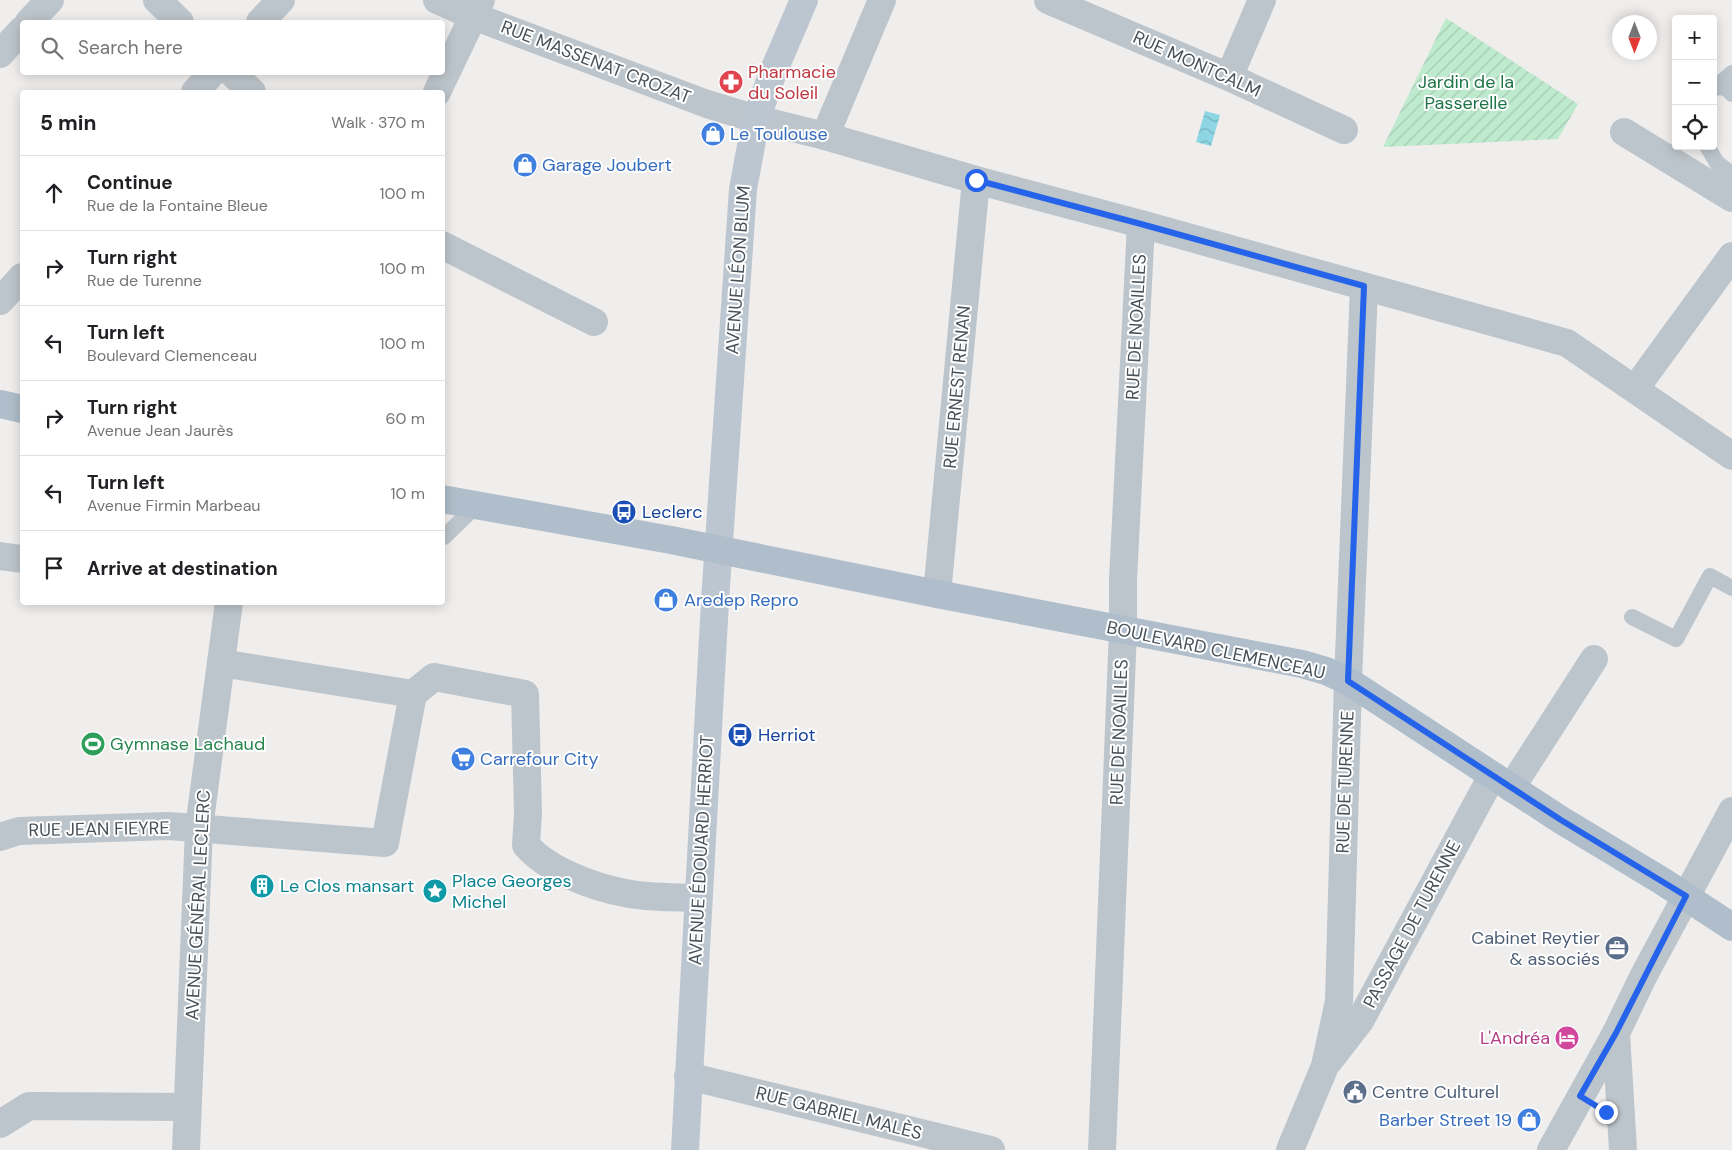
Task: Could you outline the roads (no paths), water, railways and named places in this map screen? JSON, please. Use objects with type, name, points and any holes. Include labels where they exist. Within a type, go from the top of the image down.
[{"type":"main road","name":"AVENUE LÉON BLUM","points":[[719,549],[743,189],[756,119],[774,70],[804,0]]},
{"type":"main road","points":[[0,404],[20,409]]},
{"type":"main road","name":"BOULEVARD CLEMENCEAU","points":[[445,499],[719,549],[937,594],[1302,664],[1326,671],[1348,681],[1501,782],[1732,926]]},
{"type":"main road","name":"AVENUE ÉDOUARD HERRIOT","points":[[686,1150],[688,1076],[719,549]]},
{"type":"street","points":[[31,20],[50,0]]},
{"type":"street","points":[[157,0],[178,20]]},
{"type":"street","points":[[262,20],[281,0]]},
{"type":"street","name":"RUE MASSENAT CROZAT","points":[[437,0],[477,8],[707,104],[756,119],[825,136],[976,180],[1567,342],[1732,456]]},
{"type":"street","points":[[825,136],[882,0]]},
{"type":"street","name":"RUE MONTCALM","points":[[1048,0],[1229,77],[1344,130]]},
{"type":"street","points":[[1229,77],[1262,0]]},
{"type":"street","points":[[438,90],[477,8]]},
{"type":"street","points":[[0,54],[20,32]]},
{"type":"street","points":[[197,90],[210,75]]},
{"type":"street","points":[[234,75],[250,90]]},
{"type":"street","points":[[1624,132],[1732,198]]},
{"type":"street","name":"RUE ERNEST RENAN","points":[[937,594],[976,180]]},
{"type":"street","name":"RUE DE NOAILLES","points":[[1102,1150],[1123,630],[1123,580],[1141,224]]},
{"type":"street","points":[[445,247],[594,322]]},
{"type":"street","points":[[1635,389],[1732,256]]},
{"type":"street","points":[[0,301],[20,279]]},
{"type":"street","name":"RUE DE TURENNE","points":[[1290,1150],[1325,1066],[1339,1001],[1348,681],[1364,286]]},
{"type":"street","points":[[0,556],[20,559]]},
{"type":"street","name":"AVENUE GÉNÉRAL LECLERC","points":[[186,1150],[199,828],[229,605]]},
{"type":"street","name":"PASSAGE DE TURENNE","points":[[1325,1066],[1360,1021],[1501,782],[1594,659]]},
{"type":"street","points":[[221,663],[413,694],[434,677],[525,694],[528,813],[526,845],[533,855],[569,876],[625,893],[698,898]]},
{"type":"street","name":"RUE JEAN FIEYRE","points":[[0,837],[20,831],[170,826],[385,843],[413,694]]},
{"type":"street","points":[[1552,1150],[1616,1033],[1732,811]]},
{"type":"street","points":[[1616,1033],[1623,1150]]},
{"type":"street","name":"RUE GABRIEL MALÈS","points":[[688,1076],[991,1150]]},
{"type":"street","points":[[1580,1096],[1621,1123]]},
{"type":"street","points":[[0,1124],[29,1106],[187,1107]]},
{"type":"lane","points":[[1717,86],[1732,73]]},
{"type":"lane","points":[[1717,88],[1723,87],[1732,94]]},
{"type":"lane","points":[[1710,150],[1718,163],[1732,174]]},
{"type":"lane","points":[[445,536],[477,505]]},
{"type":"lane","points":[[1632,617],[1676,639],[1710,576],[1732,588]]},
{"type":"water","points":[[1205,111],[1220,115],[1211,146],[1196,142]]},
{"type":"place","name":"Pharmacie du Soleil","points":[[731,82]]},
{"type":"place","name":"Le Toulouse","points":[[713,134]]},
{"type":"place","name":"Garage Joubert","points":[[525,165]]},
{"type":"place","name":"Leclerc","points":[[624,512]]},
{"type":"place","name":"Aredep Repro","points":[[666,600]]},
{"type":"place","name":"Herriot","points":[[740,735]]},
{"type":"place","name":"Gymnase Lachaud","points":[[93,744]]},
{"type":"place","name":"Carrefour City","points":[[463,759]]},
{"type":"place","name":"Le Clos mansart","points":[[262,886]]},
{"type":"place","name":"Place Georges Michel","points":[[435,891]]},
{"type":"place","name":"Cabinet Reytier & associés","points":[[1617,948]]},
{"type":"place","name":"L'Andréa","points":[[1567,1038]]},
{"type":"place","name":"Centre Culturel","points":[[1355,1092]]},
{"type":"place","name":"Barber Street 19","points":[[1529,1120]]},
{"type":"park label","name":"Jardin de la Passerelle","points":[[1466,92]]}]
